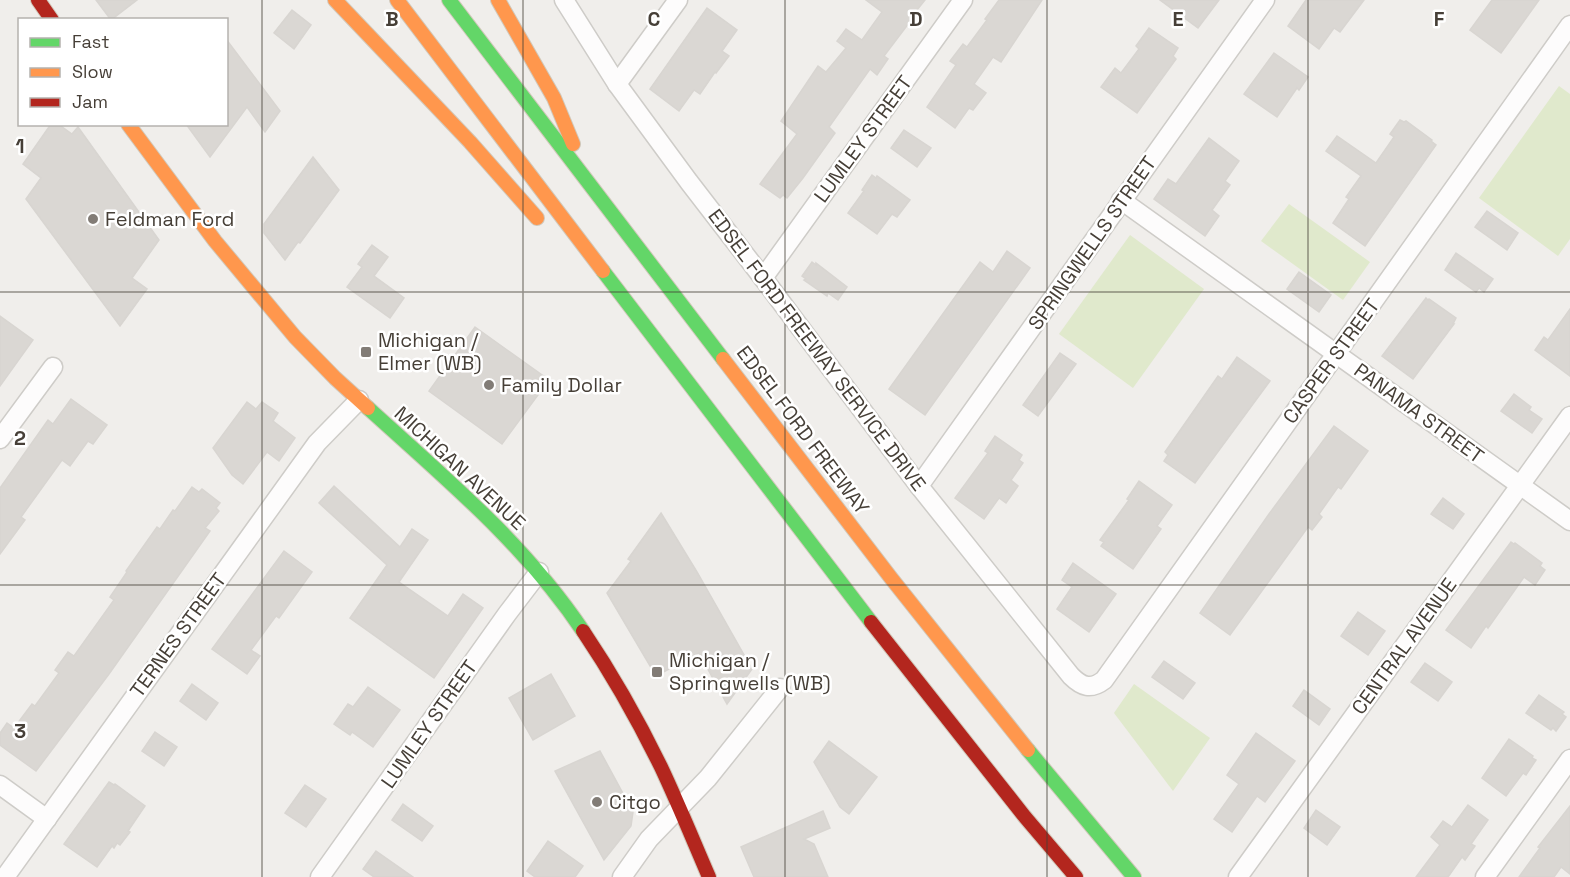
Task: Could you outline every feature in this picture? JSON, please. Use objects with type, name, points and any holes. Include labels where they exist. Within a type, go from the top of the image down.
[{"type":"main road","points":[[38,0],[51,18]]},
{"type":"main road","points":[[334,0],[470,142],[543,225]]},
{"type":"main road","points":[[397,0],[856,603],[1025,817],[1076,877]]},
{"type":"main road","name":"EDSEL FORD FREEWAY","points":[[450,0],[975,686],[1055,785],[1134,877]]},
{"type":"main road","points":[[498,0],[554,98],[591,187]]},
{"type":"main road","name":"MICHIGAN AVENUE","points":[[129,126],[215,241],[295,337],[359,400],[485,514],[538,572],[578,623],[629,704],[680,807],[710,877]]},
{"type":"main road","points":[[604,294],[645,327]]},
{"type":"street","name":"EDSEL FORD FREEWAY SERVICE DRIVE","points":[[564,0],[617,84],[919,486],[1071,676],[1078,683],[1087,687]]},
{"type":"street","points":[[617,84],[678,0]]},
{"type":"street","name":"LUMLEY STREET","points":[[763,278],[963,0]]},
{"type":"street","name":"SPRINGWELLS STREET","points":[[919,486],[1265,0]]},
{"type":"street","name":"CASPER STREET","points":[[1087,687],[1104,680],[1570,26]]},
{"type":"street","name":"PANAMA STREET","points":[[1121,200],[1570,521]]},
{"type":"street","points":[[0,440],[53,367]]},
{"type":"street","name":"TERNES STREET","points":[[5,877],[317,443],[359,400]]},
{"type":"street","name":"CENTRAL AVENUE","points":[[1243,870],[1570,416]]},
{"type":"street","name":"LUMLEY STREET","points":[[320,877],[538,572]]},
{"type":"street","points":[[622,877],[649,839],[708,777],[780,688]]},
{"type":"street","points":[[1485,877],[1570,759]]},
{"type":"street","points":[[0,785],[46,819]]},
{"type":"street","points":[[1243,870],[1259,877]]},
{"type":"green space","points":[[1559,86],[1570,94],[1570,239],[1558,256],[1479,198]]},
{"type":"green space","points":[[1289,204],[1370,262],[1343,300],[1261,241]]},
{"type":"green space","points":[[1130,235],[1204,289],[1133,388],[1059,334]]},
{"type":"green space","points":[[1134,684],[1210,738],[1173,791],[1114,713]]},
{"type":"building","points":[[96,0],[137,0],[114,18],[110,18]]},
{"type":"building","points":[[866,0],[925,0],[884,56],[888,59],[877,75],[870,69],[829,127],[835,133],[803,178],[787,198],[783,195],[780,198],[760,184],[797,134],[781,121],[818,66],[826,72],[846,48],[837,41],[846,29],[862,40],[882,12]]},
{"type":"building","points":[[999,0],[1042,0],[1001,62],[993,57],[974,84],[986,93],[973,110],[969,108],[955,128],[927,107],[956,65],[950,61],[963,44],[967,47]]},
{"type":"building","points":[[1160,0],[1219,0],[1198,28]]},
{"type":"building","points":[[1306,0],[1364,0],[1340,32],[1334,28],[1319,49],[1288,26]]},
{"type":"building","points":[[1492,0],[1539,0],[1501,53],[1470,30]]},
{"type":"building","points":[[707,8],[737,30],[722,51],[729,56],[700,94],[694,90],[679,111],[650,89]]},
{"type":"building","points":[[292,10],[311,25],[294,49],[274,33]]},
{"type":"building","points":[[1149,28],[1178,48],[1173,56],[1176,59],[1137,113],[1101,87],[1115,68],[1121,73],[1139,49],[1136,46]]},
{"type":"building","points":[[228,42],[280,111],[265,132],[247,107],[210,157],[187,126],[228,126]]},
{"type":"building","points":[[1274,53],[1308,77],[1299,90],[1297,88],[1277,117],[1244,94]]},
{"type":"building","points":[[1400,120],[1406,121],[1436,145],[1365,246],[1333,223],[1349,199],[1346,197],[1361,176],[1326,151],[1337,136],[1376,163],[1394,137],[1390,134]]},
{"type":"building","name":"Feldman Ford","points":[[50,126],[61,126],[72,134],[78,127],[159,240],[132,278],[147,289],[120,326],[26,199],[41,178],[23,164]]},
{"type":"building","points":[[904,130],[931,148],[917,167],[891,148]]},
{"type":"building","points":[[1209,138],[1239,161],[1225,181],[1230,185],[1212,210],[1219,216],[1205,236],[1154,199],[1168,179],[1176,184]]},
{"type":"building","points":[[313,157],[339,190],[285,260],[264,233],[264,224]]},
{"type":"building","points":[[872,175],[876,178],[877,176],[910,200],[897,217],[892,214],[877,234],[848,213]]},
{"type":"building","points":[[1487,211],[1518,233],[1507,250],[1475,227]]},
{"type":"building","points":[[372,245],[388,257],[374,276],[404,298],[390,318],[347,287],[362,267],[358,264]]},
{"type":"building","points":[[1007,251],[1030,268],[925,415],[889,389],[980,262],[993,272]]},
{"type":"building","points":[[1456,253],[1493,279],[1484,292],[1479,288],[1476,292],[1445,270]]},
{"type":"building","points":[[812,262],[847,287],[838,300],[828,293],[827,296],[804,280],[806,279],[802,276]]},
{"type":"building","points":[[1299,272],[1331,295],[1319,312],[1287,289]]},
{"type":"building","points":[[1426,298],[1456,318],[1454,324],[1413,379],[1382,356]]},
{"type":"building","points":[[1570,309],[1570,376],[1535,350],[1544,337],[1548,340]]},
{"type":"building","points":[[0,316],[33,340],[0,386]]},
{"type":"building","name":"Family Dollar","points":[[475,327],[549,380],[502,444],[429,391]]},
{"type":"building","points":[[1060,353],[1076,364],[1038,416],[1023,405]]},
{"type":"building","points":[[1237,357],[1270,381],[1195,483],[1164,461],[1168,455],[1165,452],[1218,376],[1222,379]]},
{"type":"building","points":[[1514,394],[1531,407],[1529,410],[1542,419],[1532,433],[1501,411]]},
{"type":"building","points":[[71,399],[107,425],[93,444],[88,441],[70,466],[62,460],[21,517],[25,520],[0,554],[0,488],[48,420],[53,424]]},
{"type":"building","points":[[247,402],[256,409],[262,402],[278,413],[273,421],[295,438],[279,461],[267,452],[243,484],[232,475],[213,448]]},
{"type":"building","points":[[1334,426],[1368,451],[1341,489],[1338,487],[1319,514],[1322,517],[1312,530],[1308,527],[1230,635],[1200,613]]},
{"type":"building","points":[[995,436],[1022,455],[1019,460],[1023,463],[1011,480],[1018,486],[1006,503],[999,498],[984,519],[955,498],[988,453],[985,451]]},
{"type":"building","points":[[1139,481],[1172,505],[1157,526],[1161,529],[1133,569],[1101,546],[1104,542],[1100,540],[1129,500],[1127,499]]},
{"type":"building","points":[[334,486],[400,547],[412,529],[428,540],[399,582],[448,616],[463,594],[483,608],[434,678],[350,618],[387,565],[319,503]]},
{"type":"building","points":[[192,487],[199,492],[202,489],[220,503],[216,508],[219,511],[205,528],[210,531],[109,674],[36,771],[0,745],[0,733],[7,723],[14,728],[32,704],[35,706],[59,673],[55,670],[68,652],[74,656],[114,600],[110,597],[157,527],[160,529]]},
{"type":"building","points":[[1443,498],[1464,514],[1453,529],[1431,514]]},
{"type":"building","points":[[661,513],[752,669],[727,704],[699,653],[656,676],[607,593],[631,561],[628,559]]},
{"type":"building","points":[[1511,542],[1542,563],[1540,566],[1545,570],[1535,585],[1524,577],[1471,648],[1446,630]]},
{"type":"building","points":[[284,551],[312,572],[279,618],[276,616],[251,650],[260,656],[247,674],[212,649]]},
{"type":"building","points":[[1073,563],[1116,594],[1089,632],[1057,609],[1072,587],[1062,580]]},
{"type":"building","points":[[1358,612],[1385,631],[1368,655],[1341,636]]},
{"type":"building","points":[[1164,661],[1195,683],[1183,699],[1152,677]]},
{"type":"building","points":[[1425,663],[1452,682],[1438,701],[1411,682]]},
{"type":"building","points":[[551,674],[575,716],[533,740],[509,698]]},
{"type":"building","points":[[192,684],[218,703],[206,720],[180,701]]},
{"type":"building","points":[[368,687],[400,710],[373,747],[352,732],[350,735],[334,724],[348,704],[353,707]]},
{"type":"building","points":[[1304,690],[1330,709],[1319,725],[1293,706]]},
{"type":"building","points":[[1539,695],[1564,712],[1562,714],[1566,717],[1556,731],[1526,713]]},
{"type":"building","points":[[155,732],[177,747],[164,766],[142,751]]},
{"type":"building","points":[[1256,733],[1295,761],[1265,802],[1257,796],[1232,832],[1214,819],[1239,784],[1227,775]]},
{"type":"building","points":[[1509,739],[1536,760],[1526,775],[1523,773],[1506,796],[1482,778]]},
{"type":"building","points":[[829,741],[877,777],[849,814],[840,807],[814,762]]},
{"type":"building","points":[[600,751],[633,812],[631,826],[604,860],[555,771]]},
{"type":"building","points":[[109,782],[145,806],[120,845],[117,843],[114,848],[112,846],[97,867],[64,844]]},
{"type":"building","points":[[305,785],[326,799],[306,827],[285,813]]},
{"type":"building","points":[[403,804],[433,826],[422,841],[392,820]]},
{"type":"building","points":[[1468,805],[1488,820],[1471,844],[1475,846],[1465,860],[1462,857],[1448,877],[1416,877],[1440,845],[1431,837],[1443,821],[1452,827]]},
{"type":"building","points":[[1570,806],[1570,874],[1561,867],[1554,877],[1519,877],[1540,848],[1538,847]]},
{"type":"building","points":[[1316,810],[1340,827],[1327,845],[1304,828]]},
{"type":"building","points":[[823,811],[830,828],[804,839],[814,844],[828,877],[754,877],[741,847]]},
{"type":"building","points":[[548,841],[583,866],[575,877],[535,877],[527,871]]},
{"type":"building","points":[[376,851],[413,877],[374,877],[363,869]]},
{"type":"traffic: fast","points":[[449,0],[723,359]]},
{"type":"traffic: fast","points":[[603,271],[871,622]]},
{"type":"traffic: fast","points":[[368,408],[454,486],[509,540],[560,599],[583,631]]},
{"type":"traffic: fast","points":[[1028,750],[1134,877]]},
{"type":"traffic: slow","points":[[335,0],[470,142],[537,218]]},
{"type":"traffic: slow","points":[[397,0],[603,271]]},
{"type":"traffic: slow","points":[[498,0],[554,98],[573,144]]},
{"type":"traffic: slow","points":[[129,126],[215,241],[295,337],[368,408]]},
{"type":"traffic: slow","points":[[723,359],[891,578],[1028,750]]},
{"type":"traffic: jam","points":[[38,0],[51,18]]},
{"type":"traffic: jam","points":[[871,622],[1025,817],[1076,877]]},
{"type":"traffic: jam","points":[[583,631],[652,749],[709,877]]},
{"type":"place","name":"Feldman Ford","points":[[93,219]]},
{"type":"place","name":"Michigan / Elmer (WB)","points":[[366,352]]},
{"type":"place","name":"Family Dollar","points":[[489,385]]},
{"type":"place","name":"Michigan / Springwells (WB)","points":[[657,672]]},
{"type":"place","name":"Citgo","points":[[597,802]]}]
